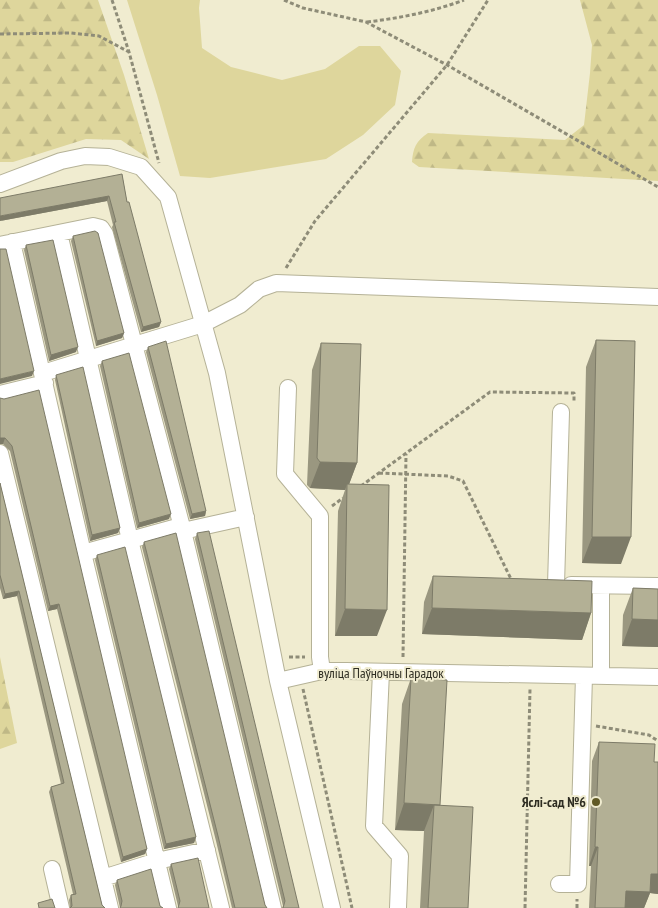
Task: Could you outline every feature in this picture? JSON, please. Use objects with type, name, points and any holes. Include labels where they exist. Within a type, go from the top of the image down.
[{"type":"street","points":[[0,184],[61,161],[85,156],[109,157],[141,168],[168,197],[217,373],[278,681],[332,908]]},
{"type":"street","points":[[168,908],[83,553],[44,378],[6,244],[93,226],[100,228],[104,234],[134,346],[182,528],[273,908]]},
{"type":"street","points":[[59,233],[130,540],[221,908]]},
{"type":"street","points":[[0,394],[88,360],[203,324],[240,305],[259,289],[276,283],[658,297]]},
{"type":"street","points":[[288,388],[285,474],[320,516],[320,657],[322,671]]},
{"type":"street","points":[[556,585],[567,412]]},
{"type":"street","points":[[0,452],[110,908]]},
{"type":"street","points":[[83,553],[182,528],[246,517]]},
{"type":"street","points":[[539,584],[658,586]]},
{"type":"street","points":[[601,676],[602,586]]},
{"type":"street","name":"вуліца Паўночны Гарадок","points":[[278,681],[322,671],[658,677]]},
{"type":"street","points":[[381,672],[374,826],[400,856],[398,908]]},
{"type":"street","points":[[559,884],[578,884],[584,676]]},
{"type":"street","points":[[103,878],[157,861],[207,850]]},
{"type":"street","points":[[52,869],[61,908]]},
{"type":"path","points":[[112,0],[129,52],[161,170]]},
{"type":"path","points":[[284,0],[302,8],[366,22],[448,65],[658,188]]},
{"type":"path","points":[[366,22],[426,13],[464,0]]},
{"type":"path","points":[[276,283],[315,221],[448,65],[488,0]]},
{"type":"path","points":[[0,34],[71,33],[99,36],[129,52]]},
{"type":"path","points":[[357,489],[490,392],[574,393],[567,412]]},
{"type":"path","points":[[403,658],[406,453]]},
{"type":"path","points":[[379,473],[448,476],[463,481],[513,584]]},
{"type":"path","points":[[320,516],[349,494]]},
{"type":"path","points":[[302,686],[352,908]]},
{"type":"path","points":[[525,908],[530,687]]},
{"type":"path","points":[[583,724],[650,735],[658,741]]},
{"type":"green space","points":[[0,0],[98,0],[124,75],[149,159],[121,140],[86,139],[13,162],[0,162]]},
{"type":"green space","points":[[127,0],[200,0],[202,48],[231,67],[282,80],[325,69],[359,46],[380,46],[401,71],[395,105],[363,135],[326,159],[210,178],[180,176]]},
{"type":"green space","points":[[580,0],[658,0],[658,181],[419,167],[412,162],[416,145],[428,133],[565,140],[584,125],[592,45]]},
{"type":"green space","points":[[0,657],[17,743],[0,749]]},
{"type":"building","points":[[122,174],[127,202],[129,202],[161,322],[143,327],[114,222],[116,222],[109,196],[0,216],[0,198]]},
{"type":"building","points":[[95,231],[98,233],[124,333],[97,341],[73,236]]},
{"type":"building","points":[[53,240],[78,347],[51,355],[26,245]]},
{"type":"building","points":[[0,249],[6,249],[34,371],[0,379]]},
{"type":"building","points":[[596,340],[635,341],[631,537],[592,537]]},
{"type":"building","points":[[166,341],[206,511],[192,514],[148,347]]},
{"type":"building","points":[[321,343],[361,344],[357,463],[320,462],[317,458]]},
{"type":"building","points":[[129,353],[171,514],[139,523],[102,361]]},
{"type":"building","points":[[83,367],[120,528],[92,535],[56,375]]},
{"type":"building","points":[[39,390],[147,849],[123,857],[59,604],[50,606],[12,446],[5,438],[0,438],[0,398],[4,399]]},
{"type":"building","points":[[0,483],[102,905],[105,908],[70,908],[72,906],[71,895],[76,894],[51,787],[64,783],[19,591],[5,594],[0,575]]},
{"type":"building","points":[[347,484],[389,485],[387,610],[345,609]]},
{"type":"building","points":[[209,531],[299,908],[283,908],[285,901],[197,533]]},
{"type":"building","points":[[176,533],[267,908],[235,908],[144,542]]},
{"type":"building","points":[[125,547],[196,837],[166,844],[97,555]]},
{"type":"building","points":[[433,576],[592,581],[591,613],[432,608]]},
{"type":"building","points":[[633,588],[658,589],[658,620],[632,619]]},
{"type":"building","points":[[411,678],[447,680],[440,805],[404,803]]},
{"type":"building","points":[[599,742],[655,744],[654,762],[658,762],[658,874],[651,874],[650,892],[626,891],[625,908],[595,908],[598,847],[595,847]]},
{"type":"building","points":[[434,805],[473,807],[468,908],[428,908]]},
{"type":"building","points":[[198,858],[209,908],[178,908],[180,901],[171,864]]},
{"type":"building","points":[[151,869],[160,906],[163,908],[120,908],[122,901],[117,880]]},
{"type":"building","points":[[52,899],[55,908],[39,908],[38,903]]},
{"type":"place","name":"Яслі-сад №6","points":[[596,802]]}]
